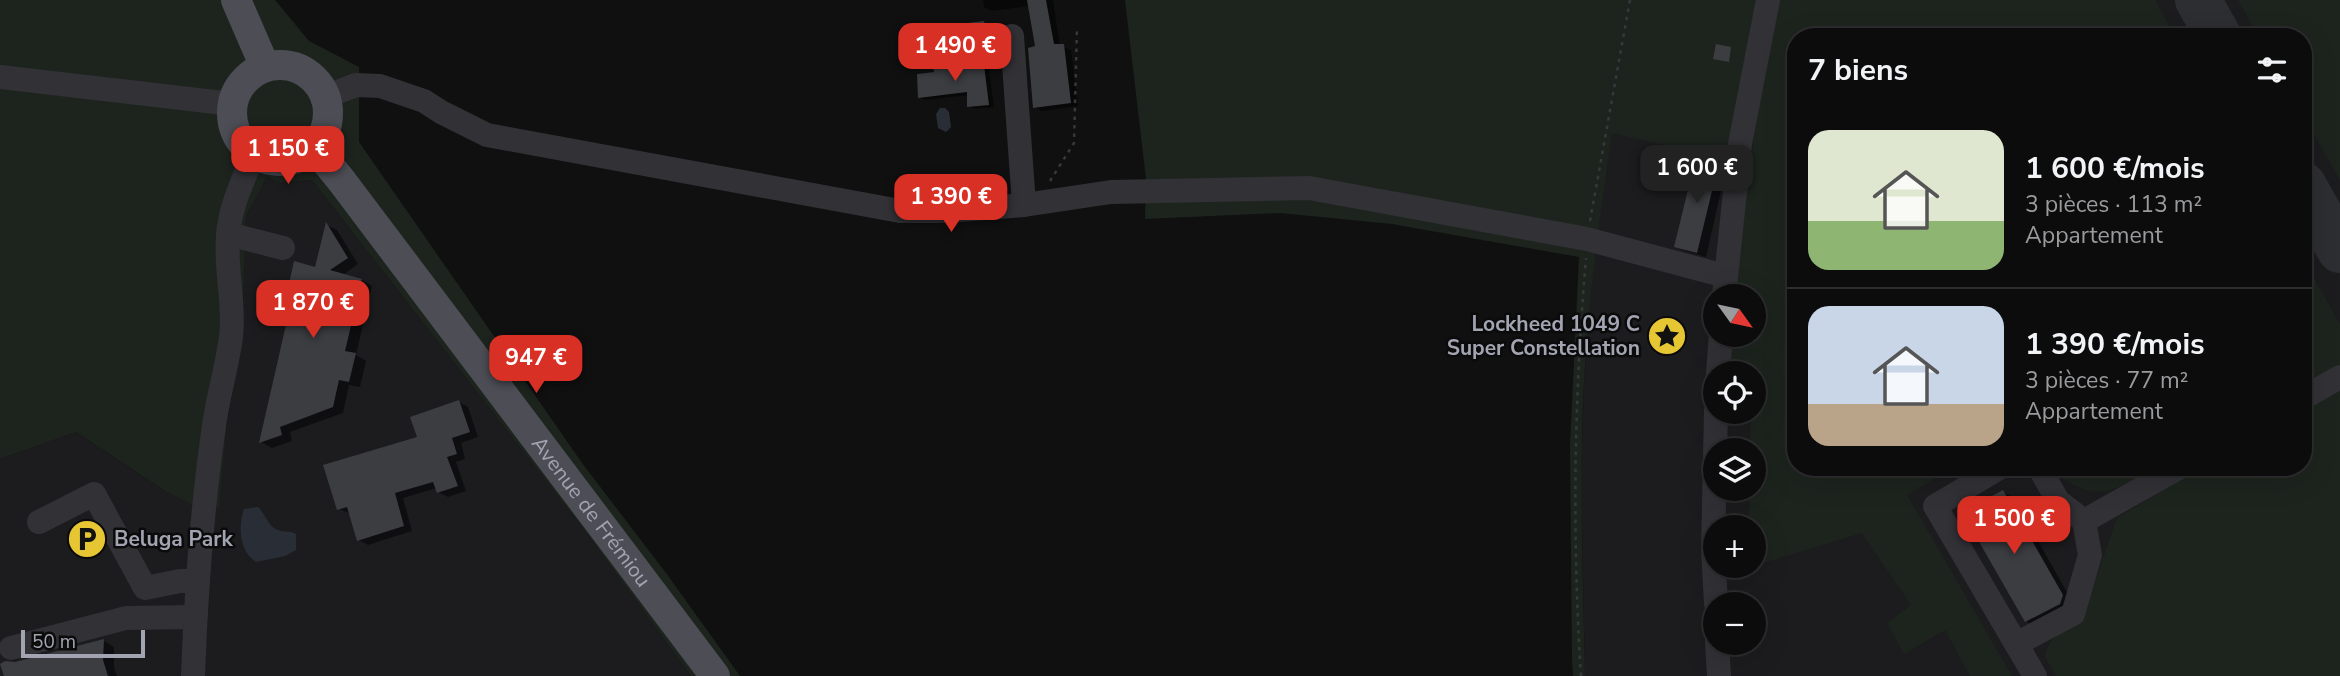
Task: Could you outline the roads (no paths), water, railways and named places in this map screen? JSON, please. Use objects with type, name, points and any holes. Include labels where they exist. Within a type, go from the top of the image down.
[{"type":"main road","points":[[236,0],[265,67]]},
{"type":"main road","points":[[279,65],[301,71],[318,84],[325,97],[327,124],[314,147],[301,157],[285,161],[269,160],[254,154],[243,145],[235,132],[232,104],[236,92],[243,82],[265,67],[279,65]]},
{"type":"main road","name":"Avenue de Frémiou","points":[[314,147],[715,676]]},
{"type":"street","points":[[1725,284],[1740,144],[1768,0]]},
{"type":"street","points":[[1012,36],[1024,205]]},
{"type":"street","points":[[0,76],[232,104]]},
{"type":"street","points":[[325,97],[356,85],[380,86],[424,101],[487,135],[900,211],[948,211],[1024,205],[1111,192],[1309,188],[1587,239],[1719,284]]},
{"type":"street","points":[[193,676],[195,617],[214,423],[231,335],[228,234],[235,201],[254,154]]},
{"type":"street","points":[[228,234],[283,248]]},
{"type":"street","points":[[2312,393],[2340,377]]},
{"type":"street","points":[[1715,592],[1713,550],[1716,424]]},
{"type":"street","points":[[1986,476],[1934,506],[2035,676]]},
{"type":"street","points":[[2016,644],[2073,614],[2090,555],[2084,522],[2058,501],[2044,476]]},
{"type":"street","points":[[2084,522],[2164,476]]},
{"type":"street","points":[[39,522],[94,494],[145,587],[198,581]]},
{"type":"street","points":[[11,648],[126,618],[195,617]]},
{"type":"street","points":[[1718,655],[1719,676]]},
{"type":"place","name":"Lockheed 1049 C Super Constellation","points":[[1667,336]]},
{"type":"place","name":"Beluga Park","points":[[87,539]]}]
